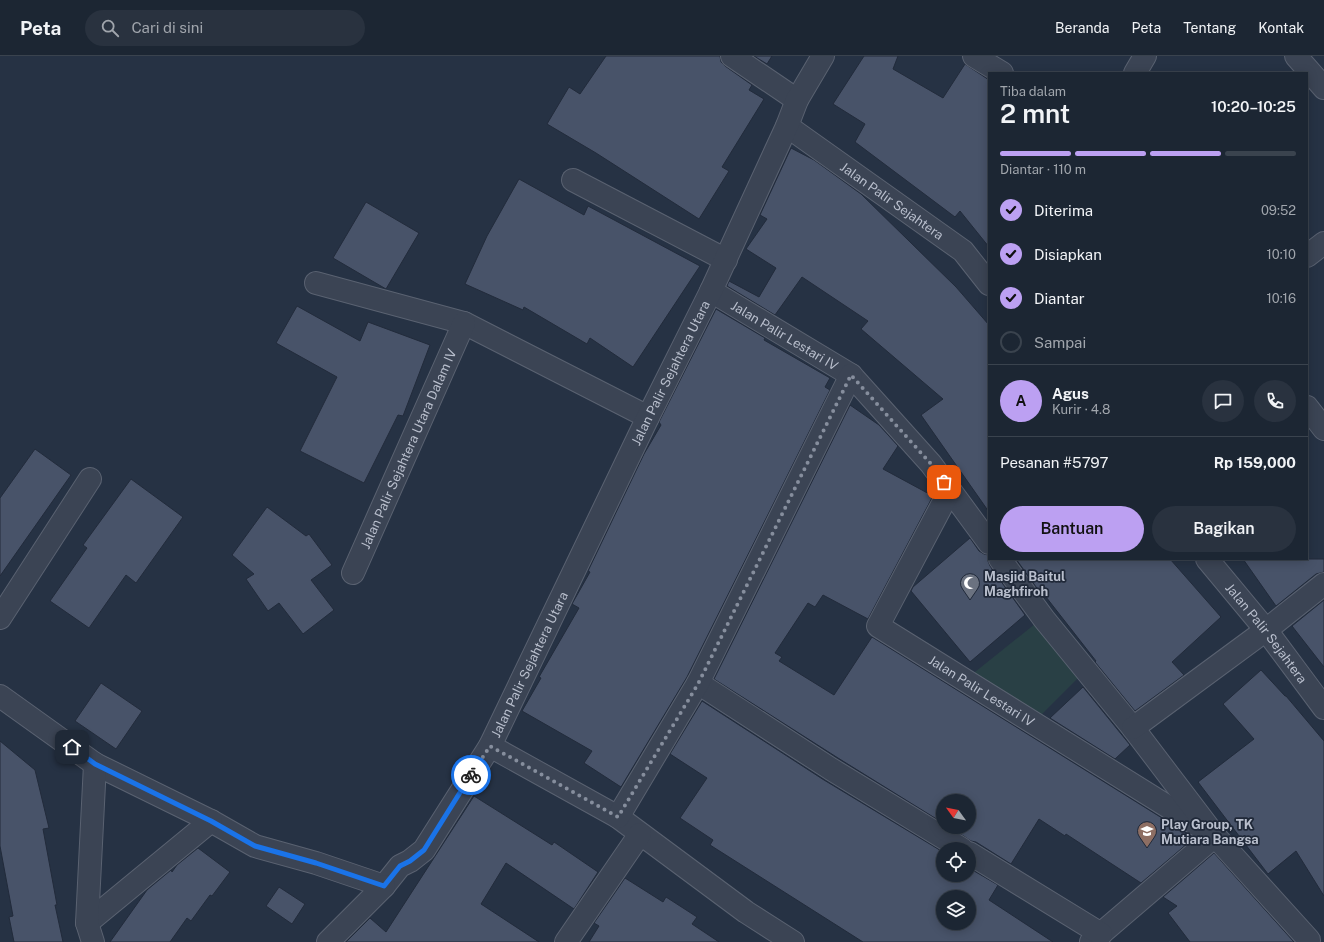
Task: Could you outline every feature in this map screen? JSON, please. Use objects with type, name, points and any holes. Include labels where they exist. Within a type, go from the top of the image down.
[{"type":"street","points":[[732,56],[798,100]]},
{"type":"street","name":"Jalan Palir Sejahtera Utara","points":[[328,942],[384,886],[400,866],[410,861],[424,850],[490,746],[648,417],[726,260],[798,100],[823,56]]},
{"type":"street","points":[[974,56],[1002,66]]},
{"type":"street","points":[[1136,72],[1145,56]]},
{"type":"street","points":[[1296,56],[1324,88]]},
{"type":"street","name":"Jalan Palir Sejahtera","points":[[787,126],[963,251],[988,283]]},
{"type":"street","points":[[573,180],[726,260]]},
{"type":"street","points":[[1308,255],[1324,243]]},
{"type":"street","points":[[316,283],[464,323],[648,417]]},
{"type":"street","name":"Jalan Palir Lestari IV","points":[[711,291],[851,375],[931,464],[988,542]]},
{"type":"street","name":"Jalan Palir Sejahtera Utara Dalam IV","points":[[353,573],[464,323]]},
{"type":"street","points":[[618,817],[698,684],[851,375]]},
{"type":"street","points":[[0,618],[90,479]]},
{"type":"street","name":"Jalan Palir Lestari IV","points":[[950,490],[878,626],[1215,836]]},
{"type":"street","name":"Jalan Palir Lestari IV","points":[[1001,560],[1044,618],[1133,728],[1215,836],[1313,937]]},
{"type":"street","name":"Jalan Palir Sejahtera","points":[[1208,560],[1266,630],[1324,708]]},
{"type":"street","points":[[1133,728],[1266,630],[1324,584]]},
{"type":"street","points":[[698,684],[831,769],[951,842]]},
{"type":"street","points":[[0,696],[95,764],[211,821],[255,846],[316,863],[384,886]]},
{"type":"street","points":[[490,746],[618,817],[746,912],[793,942]]},
{"type":"street","points":[[90,932],[95,764]]},
{"type":"street","points":[[90,932],[211,821]]},
{"type":"street","points":[[566,942],[640,834]]},
{"type":"street","points":[[976,858],[1096,938],[1215,836]]},
{"type":"green space","points":[[1040,620],[1082,674],[1037,719],[970,676]]},
{"type":"building","points":[[606,56],[720,56],[721,62],[725,66],[752,85],[749,90],[764,99],[722,167],[729,171],[699,219],[596,153],[547,124],[569,87],[580,94]]},
{"type":"building","points":[[754,56],[772,56],[767,64]]},
{"type":"building","points":[[864,56],[898,56],[893,69],[943,98],[965,64],[988,79],[988,246],[960,211],[955,217],[855,142],[865,124],[833,104]]},
{"type":"building","points":[[791,148],[814,160],[861,194],[956,287],[988,324],[988,511],[921,415],[943,399],[861,329],[868,321],[802,277],[775,315],[727,286],[729,281],[759,297],[776,268],[746,249],[767,219],[760,215]]},
{"type":"building","points":[[519,179],[584,215],[588,206],[700,266],[633,367],[590,338],[587,344],[524,307],[523,310],[465,284],[487,236]]},
{"type":"building","points":[[366,202],[419,233],[386,289],[333,258]]},
{"type":"building","points":[[297,306],[360,341],[368,322],[430,345],[403,416],[398,415],[364,483],[300,451],[337,377],[276,343]]},
{"type":"building","points":[[716,309],[765,338],[764,340],[830,378],[825,387],[830,390],[687,677],[621,787],[584,763],[592,751],[522,711],[541,678],[539,677],[579,608],[572,604],[590,572],[588,571],[644,454],[661,425],[659,422]]},
{"type":"building","points":[[850,405],[879,425],[898,446],[883,469],[933,496],[868,619],[823,595],[815,607],[808,603],[775,653],[782,657],[779,661],[834,695],[872,637],[1194,838],[1141,883],[1066,834],[1065,836],[1039,819],[1011,864],[960,834],[976,834],[976,794],[936,794],[936,819],[714,679]]},
{"type":"building","points":[[35,449],[71,475],[0,576],[0,498]]},
{"type":"building","points":[[131,479],[183,517],[136,583],[126,575],[89,628],[50,601],[87,548],[83,545]]},
{"type":"building","points":[[267,507],[306,536],[309,534],[332,565],[311,580],[334,610],[303,634],[279,603],[268,611],[246,579],[254,574],[232,555]]},
{"type":"building","name":"Masjid Baitul Maghfiroh","points":[[970,538],[979,551],[988,555],[990,566],[1025,615],[970,662],[911,591],[913,587]]},
{"type":"building","points":[[1324,559],[1324,572],[1316,574],[1276,606],[1244,560]]},
{"type":"building","points":[[1017,560],[1171,560],[1221,617],[1172,662],[1184,675],[1135,711],[1095,662],[1096,661],[1046,597],[1044,598]]},
{"type":"building","points":[[1324,600],[1324,667],[1292,626]]},
{"type":"building","points":[[1261,670],[1286,696],[1324,741],[1324,896],[1296,851],[1268,874],[1198,782],[1254,739],[1223,704]]},
{"type":"building","points":[[101,683],[142,711],[116,749],[75,721]]},
{"type":"building","points":[[1083,687],[1130,745],[1115,759],[1050,718]]},
{"type":"building","points":[[702,701],[824,780],[936,848],[936,882],[976,882],[976,872],[998,885],[989,900],[1053,942],[863,942],[710,845],[713,840],[680,818],[707,778],[670,754]]},
{"type":"building","points":[[0,741],[35,770],[49,828],[43,829],[57,905],[55,905],[63,942],[14,942],[9,917],[13,916],[0,846]]},
{"type":"building","points":[[474,796],[552,845],[554,842],[598,872],[574,909],[506,863],[481,904],[539,942],[346,942],[370,918],[386,932]]},
{"type":"building","points":[[198,848],[230,872],[212,896],[210,895],[191,921],[187,918],[170,942],[110,942],[147,890],[171,870],[172,872],[177,865]]},
{"type":"building","points":[[1214,853],[1294,942],[1190,942],[1168,913],[1177,906],[1163,897]]},
{"type":"building","points":[[625,878],[663,902],[666,897],[697,917],[692,924],[719,942],[589,942],[599,926],[594,923]]},
{"type":"building","points":[[279,887],[305,904],[292,924],[266,906]]},
{"type":"way so far","points":[[471,775],[490,746],[618,817],[698,684],[851,375],[931,464],[944,482]]},
{"type":"place","name":"Masjid Baitul Maghfiroh","points":[[970,600]]},
{"type":"place","name":"Play Group, TK Mutiara Bangsa","points":[[1147,848]]},
{"type":"route","points":[[72,747],[95,764],[211,821],[255,846],[316,863],[384,886],[400,866],[410,861],[424,850],[471,775]]}]
